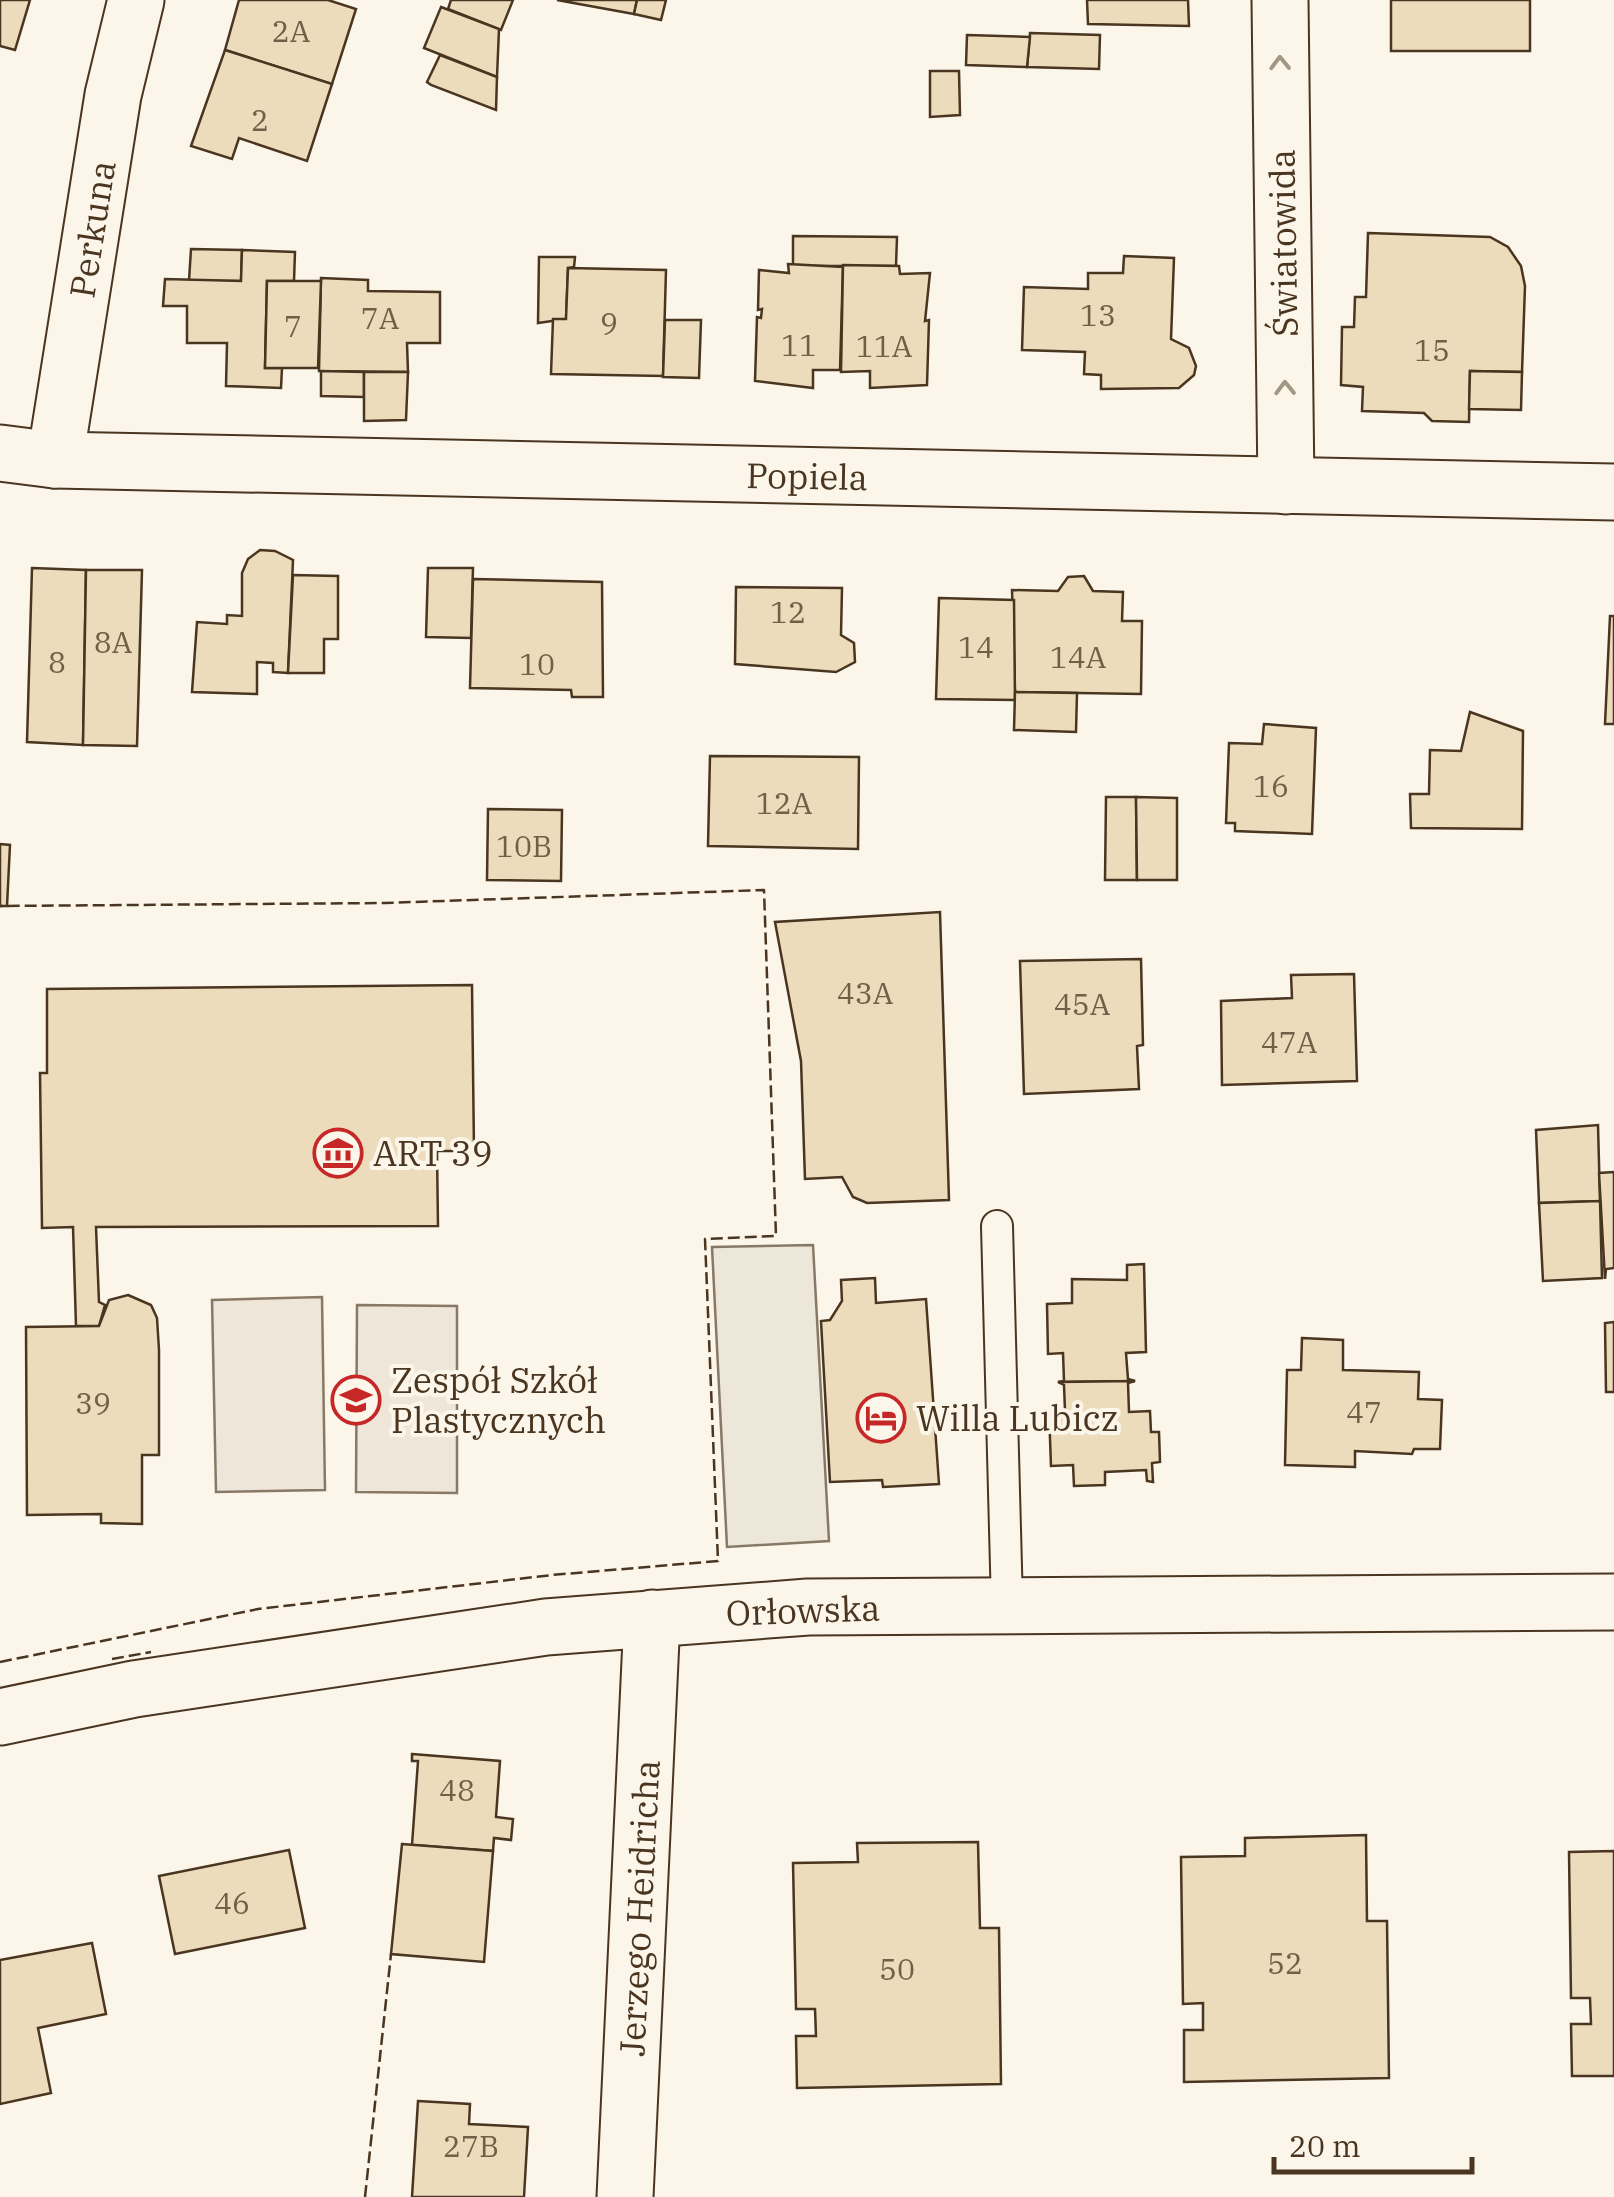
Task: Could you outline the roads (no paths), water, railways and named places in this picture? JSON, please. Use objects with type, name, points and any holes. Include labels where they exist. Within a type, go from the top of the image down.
[{"type":"street","name":"Perkuna","points":[[55,460],[113,95],[136,0]]},
{"type":"street","name":"Światowida","points":[[1280,0],[1286,486]]},
{"type":"street","name":"Popiela","points":[[0,453],[55,460],[1614,492]]},
{"type":"street","name":"Orłowska","points":[[0,1717],[134,1689],[376,1650],[652,1618],[808,1607],[1614,1602]]},
{"type":"street","name":"Jerzego Heidricha","points":[[625,2197],[652,1618]]},
{"type":"lane","points":[[998,1226],[1007,1605]]},
{"type":"place","name":"ART 39","points":[[338,1153]]},
{"type":"place","name":"Zespół Szkół Plastycznych","points":[[356,1400]]},
{"type":"place","name":"Willa Lubicz","points":[[881,1418]]}]
